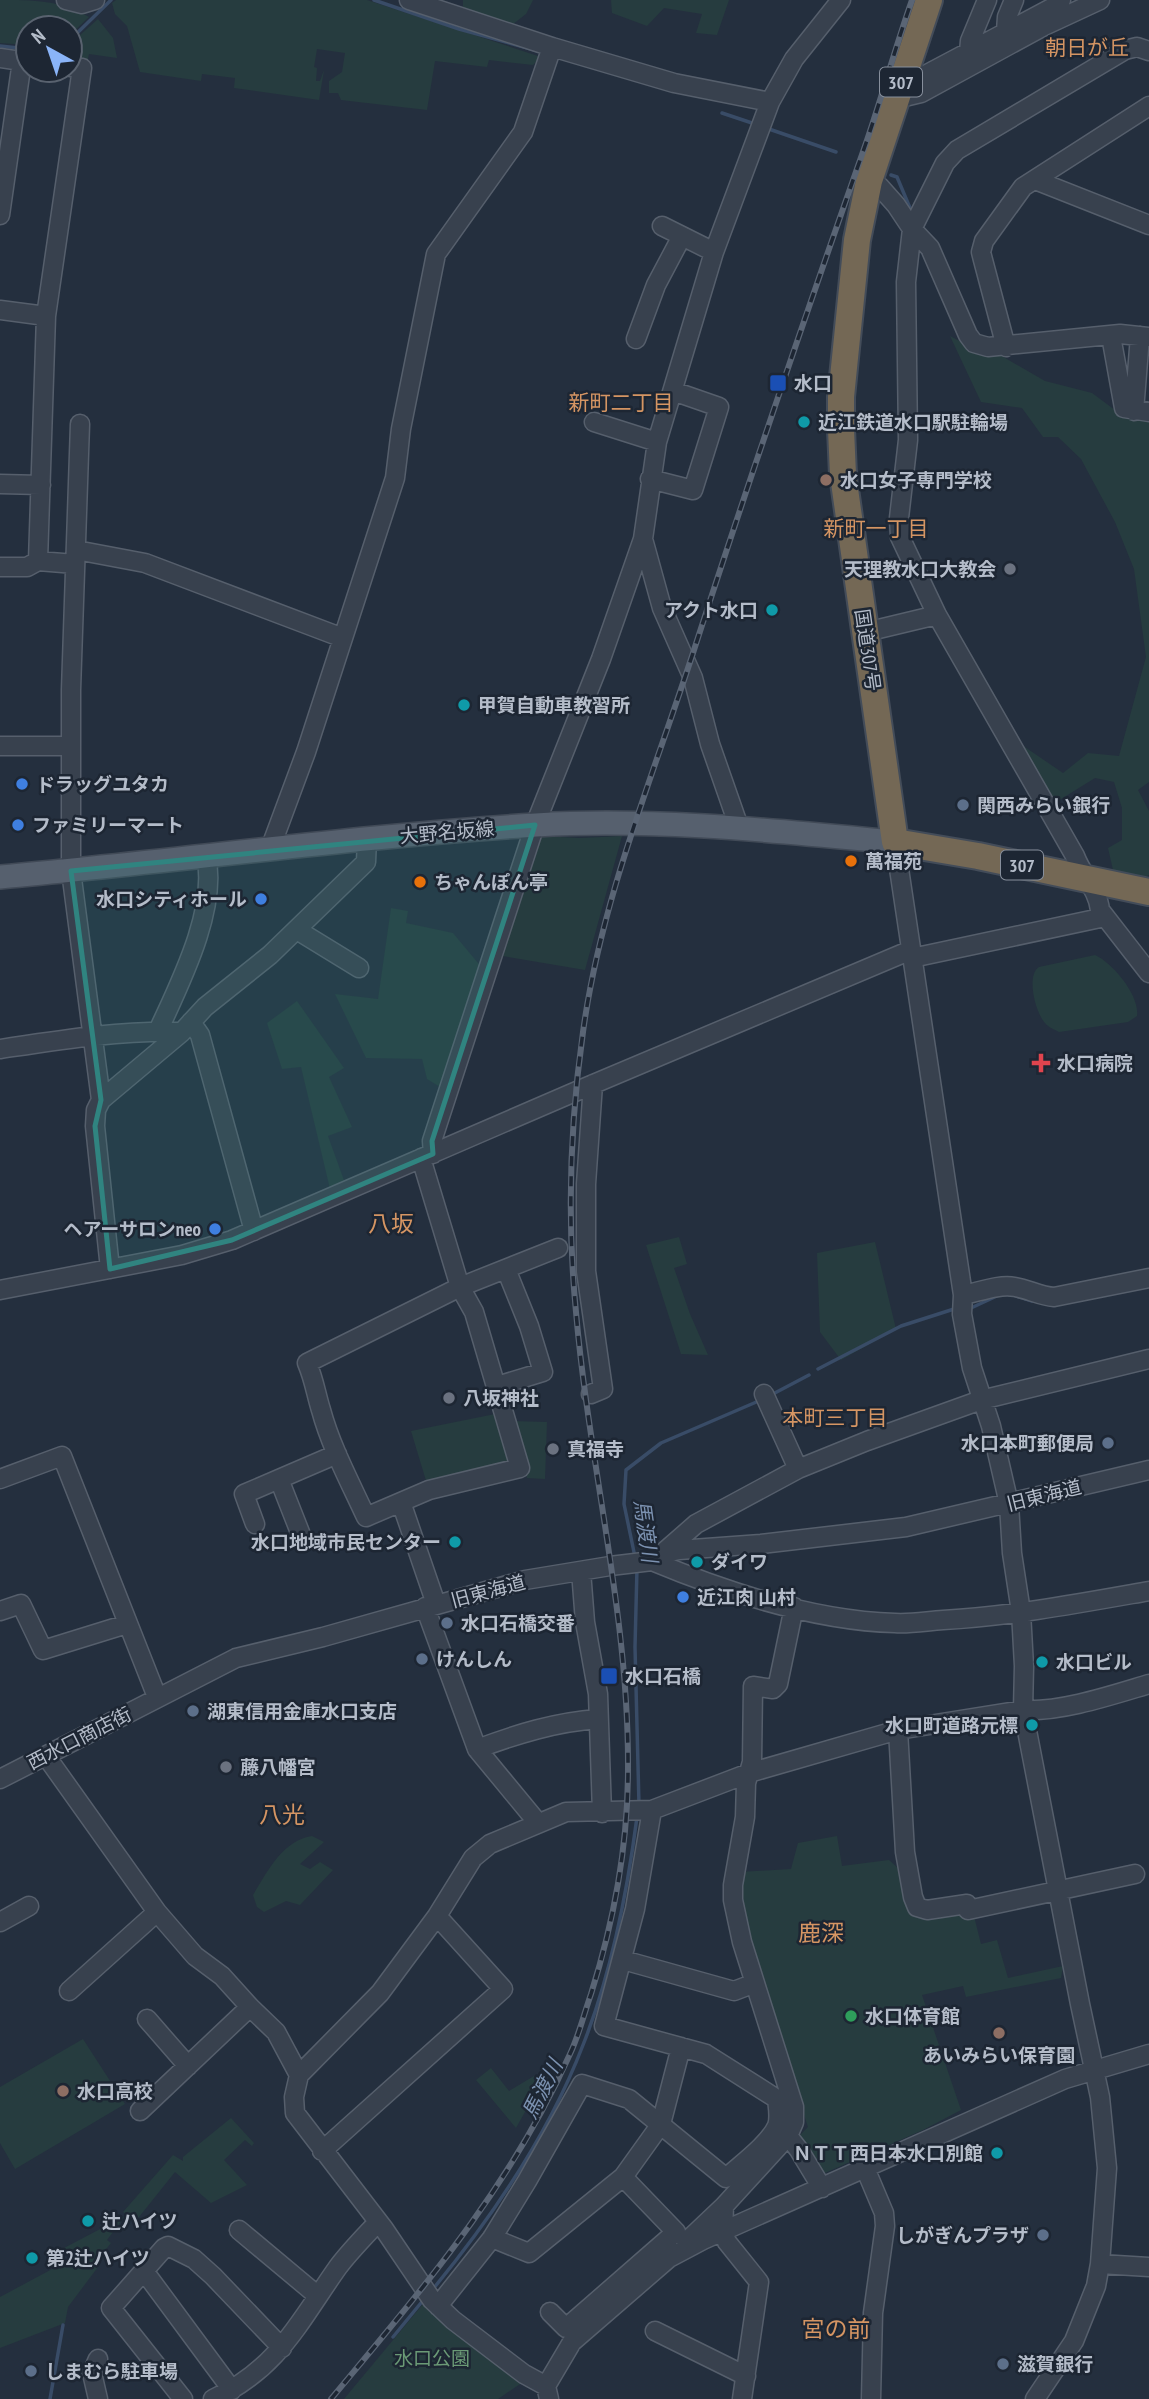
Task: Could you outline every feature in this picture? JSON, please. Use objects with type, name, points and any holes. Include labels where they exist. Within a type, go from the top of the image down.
[{"type":"highway","name":"国道307号","points":[[895,842],[843,475],[841,429],[849,303],[857,240],[869,181],[929,0]]},
{"type":"highway","name":"307","points":[[895,842],[978,856],[1149,892]]},
{"type":"main road","name":"大野名坂線","points":[[0,877],[367,839],[535,825],[634,823],[739,827],[895,842]]},
{"type":"street","points":[[66,0],[82,4],[94,0]]},
{"type":"street","points":[[409,0],[552,47],[674,83],[770,102]]},
{"type":"street","points":[[558,1248],[460,1287],[307,1363],[316,1384],[320,1410],[366,1517],[429,1490],[520,1468],[474,1312],[460,1287],[427,1156],[535,825],[601,659],[643,539],[657,442],[713,252],[770,102],[794,59],[841,0]]},
{"type":"street","points":[[970,52],[970,41],[987,0]]},
{"type":"street","points":[[1006,32],[1007,17],[1014,0]]},
{"type":"street","points":[[896,99],[914,81],[1062,0]]},
{"type":"street","points":[[896,99],[921,93],[1044,26],[1100,0]]},
{"type":"street","points":[[270,849],[306,752],[395,478],[401,429],[436,254],[523,132],[552,47]]},
{"type":"street","points":[[1149,51],[1137,47],[1125,50],[957,150],[945,163],[912,229],[906,282],[908,440],[899,518],[900,537],[937,615],[1075,856],[1085,879],[1099,899],[1100,910],[1149,973]]},
{"type":"street","points":[[0,215],[21,84]]},
{"type":"street","points":[[38,561],[47,316],[80,84]]},
{"type":"street","points":[[1006,347],[981,252],[984,241],[1023,187],[1149,106]]},
{"type":"street","points":[[1035,180],[1149,225]]},
{"type":"street","points":[[869,181],[880,187],[930,248],[974,343],[988,347],[1006,347],[1111,335],[1145,337],[1142,412],[1124,408],[1111,335]]},
{"type":"street","points":[[662,226],[713,252]]},
{"type":"street","points":[[636,339],[656,285],[682,236]]},
{"type":"street","points":[[0,310],[47,316]]},
{"type":"street","points":[[650,479],[693,490],[719,407],[673,391]]},
{"type":"street","points":[[594,422],[657,442]]},
{"type":"street","points":[[80,424],[71,746],[71,871],[101,1100],[95,1116],[95,1126],[110,1269]]},
{"type":"street","points":[[0,484],[41,485]]},
{"type":"street","points":[[643,539],[662,608],[693,678],[710,744],[739,827]]},
{"type":"street","points":[[0,567],[27,567],[38,561],[76,557],[145,563],[343,638]]},
{"type":"street","points":[[866,632],[937,615]]},
{"type":"street","points":[[0,746],[71,746]]},
{"type":"street","points":[[101,1100],[187,1027],[205,1007],[270,955],[366,862],[367,839]]},
{"type":"street","points":[[895,842],[962,1295],[961,1314],[972,1368],[991,1426],[1009,1504],[1012,1553],[1021,1612],[1023,1710],[1100,2097],[1107,2149],[1100,2264],[1096,2286],[1074,2341],[1035,2399]]},
{"type":"street","points":[[158,1031],[181,982],[203,917],[209,891],[206,856]]},
{"type":"street","points":[[0,1290],[183,1255],[232,1240],[911,948],[1105,917]]},
{"type":"street","points":[[296,930],[359,968]]},
{"type":"street","points":[[0,1049],[92,1035],[187,1027],[200,1035],[254,1231]]},
{"type":"street","points":[[591,1394],[603,1389],[586,1271],[586,1184],[593,1084]]},
{"type":"street","points":[[497,1386],[543,1372],[529,1326],[506,1269]]},
{"type":"street","points":[[962,1295],[1002,1286],[1054,1297],[1149,1278]]},
{"type":"street","points":[[647,1560],[696,1524],[798,1469],[867,1440],[981,1400],[1149,1359]]},
{"type":"street","points":[[765,1396],[798,1469]]},
{"type":"street","points":[[255,1524],[244,1494],[337,1454]]},
{"type":"street","points":[[0,1479],[62,1456],[157,1697]]},
{"type":"street","name":"旧東海道","points":[[157,1697],[236,1658],[323,1637],[525,1580],[647,1560],[679,1549],[761,1544],[906,1527],[1149,1470]]},
{"type":"street","points":[[279,1479],[303,1540]]},
{"type":"street","points":[[401,1502],[430,1606],[477,1749],[538,1823]]},
{"type":"street","points":[[647,1560],[702,1582],[794,1607],[855,1619],[896,1623],[1021,1612],[1149,1591]]},
{"type":"street","points":[[582,1571],[585,1622],[598,1693],[602,1813]]},
{"type":"street","points":[[0,1611],[21,1604],[43,1650],[127,1624]]},
{"type":"street","points":[[794,1607],[778,1685],[773,1689],[753,1686],[752,1762],[749,1773],[746,1783],[746,1817],[733,1885],[733,1900],[742,1942],[794,2107],[794,2122],[788,2136],[724,2206],[572,2342],[547,2393],[453,2320],[432,2299],[296,2113],[294,2097],[299,2075],[380,1993],[437,1916],[473,1858],[490,1844],[566,1812],[652,1810],[749,1773],[898,1730],[1023,1710],[1035,1711],[1083,1702],[1149,1684]]},
{"type":"street","name":"西水口商店街","points":[[1,1775],[46,1756],[157,1697]]},
{"type":"street","points":[[477,1749],[509,1737],[566,1722],[598,1719]]},
{"type":"street","points":[[898,1730],[904,1842],[917,1907],[927,1910],[967,1904],[968,1910],[1135,1874]]},
{"type":"street","points":[[46,1756],[157,1912],[195,1956],[222,1976],[276,2032],[299,2075]]},
{"type":"street","points":[[432,2299],[492,2238],[582,2084],[629,2099],[726,2178],[777,2126],[777,2099],[706,2054],[604,2026],[635,1909],[652,1810]]},
{"type":"street","points":[[0,1922],[29,1906]]},
{"type":"street","points":[[69,1991],[157,1912]]},
{"type":"street","points":[[322,2151],[503,1989],[437,1916]]},
{"type":"street","points":[[623,1960],[734,1991],[755,1983]]},
{"type":"street","points":[[140,2111],[250,2007]]},
{"type":"street","points":[[147,2019],[188,2066]]},
{"type":"street","points":[[492,2238],[529,2253],[623,2176],[661,2124],[681,2047]]},
{"type":"street","points":[[669,2258],[1065,2079],[1149,2054]]},
{"type":"street","points":[[788,2136],[822,2188]]},
{"type":"street","points":[[864,2168],[884,2213],[885,2226],[873,2312],[871,2399]]},
{"type":"street","points":[[550,2312],[566,2328],[676,2232],[623,2176]]},
{"type":"street","points":[[724,2206],[723,2232],[727,2242],[759,2282],[742,2399]]},
{"type":"street","points":[[213,2399],[248,2380],[282,2347],[340,2264],[378,2222]]},
{"type":"street","points":[[239,2230],[318,2296]]},
{"type":"street","points":[[183,2399],[111,2308],[168,2246],[194,2259],[214,2276],[282,2347]]},
{"type":"street","points":[[1100,2264],[1149,2267]]},
{"type":"street","points":[[144,2270],[232,2390]]},
{"type":"street","points":[[656,2331],[746,2375]]},
{"type":"street","points":[[98,2360],[92,2373],[98,2399]]},
{"type":"highlighted area","points":[[535,825],[432,1141],[433,1154],[232,1240],[110,1269],[95,1126],[101,1100],[71,871]]},
{"type":"green space","points":[[0,0],[57,4],[84,14],[14,14],[14,44],[0,43]]},
{"type":"green space","points":[[116,0],[367,0],[541,57],[533,65],[489,60],[487,67],[435,61],[427,110],[341,100],[338,93],[329,93],[329,81],[342,72],[345,53],[317,49],[314,67],[317,68],[316,81],[320,81],[324,70],[319,100],[234,88],[235,78],[202,74],[201,81],[140,72],[127,26],[115,14],[112,3]]},
{"type":"green space","points":[[463,0],[533,0],[526,14],[508,28],[463,13]]},
{"type":"green space","points":[[611,0],[729,0],[717,35],[696,33],[702,14],[664,8],[647,26],[612,13]]},
{"type":"green space","points":[[98,19],[113,38],[117,58],[89,54],[87,63],[84,62],[84,32]]},
{"type":"green space","points":[[950,336],[977,350],[1000,355],[1045,381],[1092,393],[1123,416],[1149,418],[1149,782],[1138,790],[1149,811],[1149,875],[1142,879],[1113,870],[1108,848],[1122,840],[1122,808],[1114,782],[1095,778],[1053,804],[1016,741],[1063,773],[1088,753],[1119,756],[1146,657],[1134,569],[1115,522],[1081,459],[1058,437],[1043,437],[1022,408],[981,402]]},
{"type":"green space","points":[[540,836],[622,836],[585,970],[497,955]]},
{"type":"green space","points":[[391,908],[408,911],[406,923],[453,933],[483,969],[440,1087],[427,1079],[422,1059],[366,1058],[335,994],[378,999]]},
{"type":"green space","points":[[1095,955],[1110,965],[1124,981],[1134,999],[1137,1016],[1128,1022],[1059,1032],[1045,1023],[1035,1003],[1035,971],[1039,967]]},
{"type":"green space","points":[[297,1001],[344,1068],[329,1077],[352,1127],[328,1136],[345,1183],[330,1189],[301,1067],[282,1069],[267,1023]]},
{"type":"green space","points":[[679,1237],[687,1264],[674,1268],[708,1355],[681,1354],[646,1245]]},
{"type":"green space","points":[[875,1242],[896,1329],[841,1360],[820,1332],[817,1253]]},
{"type":"green space","points":[[500,1413],[514,1461],[427,1484],[411,1431]]},
{"type":"green space","points":[[511,1421],[547,1422],[545,1479],[527,1478]]},
{"type":"green space","points":[[312,1836],[324,1842],[300,1864],[310,1869],[320,1862],[333,1870],[300,1905],[286,1901],[264,1912],[257,1907],[253,1895],[264,1877],[284,1850]]},
{"type":"green space","name":"水口体育館","points":[[837,1836],[842,1866],[889,1860],[899,1869],[905,1901],[973,1912],[981,1944],[997,1940],[1008,1978],[1063,1966],[1061,1978],[966,1997],[963,1986],[922,1995],[961,2110],[923,2130],[818,2176],[795,2140],[808,2127],[742,1930],[740,1872],[791,1869],[798,1843]]},
{"type":"green space","points":[[83,2039],[125,2104],[15,2169],[0,2143],[0,2087]]},
{"type":"green space","points":[[491,2068],[509,2091],[534,2076],[540,2085],[516,2128],[476,2080]]},
{"type":"green space","points":[[231,2118],[254,2143],[252,2146],[245,2140],[224,2160],[247,2185],[211,2203],[175,2172],[135,2222],[123,2212],[173,2155],[183,2161],[183,2157]]},
{"type":"green space","points":[[125,2216],[107,2240],[111,2243],[95,2263],[98,2267],[68,2307],[65,2323],[0,2348],[0,2297],[69,2260],[64,2248]]},
{"type":"green space","name":"水口公園","points":[[428,2298],[526,2380],[498,2399],[344,2399]]},
{"type":"waterway","points":[[84,26],[111,0]]},
{"type":"waterway","points":[[374,0],[459,29],[538,51]]},
{"type":"waterway","points":[[0,46],[14,48]]},
{"type":"waterway","points":[[722,113],[755,124]]},
{"type":"waterway","points":[[766,128],[836,152]]},
{"type":"waterway","points":[[891,175],[897,177],[910,208]]},
{"type":"waterway","name":"馬渡川","points":[[971,1308],[999,1295]]},
{"type":"waterway","name":"馬渡川","points":[[1016,1296],[1032,1301]]},
{"type":"waterway","name":"馬渡川","points":[[818,1369],[901,1326],[954,1309]]},
{"type":"waterway","name":"馬渡川","points":[[771,1395],[809,1375]]},
{"type":"waterway","name":"馬渡川","points":[[635,1557],[624,1504],[626,1470],[661,1443],[761,1400]]},
{"type":"waterway","name":"馬渡川","points":[[637,1568],[635,1647],[639,1805]]},
{"type":"waterway","name":"馬渡川","points":[[433,2289],[477,2233],[518,2173],[569,2078],[593,2017],[610,1961],[623,1904],[637,1817]]},
{"type":"waterway","name":"馬渡川","points":[[393,2337],[425,2298]]},
{"type":"waterway","points":[[50,2399],[63,2325]]},
{"type":"railway","points":[[331,2399],[462,2235],[520,2149],[573,2047],[606,1939],[618,1883],[625,1826],[627,1711],[615,1597],[582,1369],[573,1277],[571,1172],[583,1032],[602,935],[629,840],[912,0]]},
{"type":"place","name":"水口","points":[[778,383]]},
{"type":"place","name":"近江鉄道水口駅駐輪場","points":[[804,422]]},
{"type":"place","name":"水口女子専門学校","points":[[826,480]]},
{"type":"place","name":"天理教水口大教会","points":[[1010,569]]},
{"type":"place","name":"アクト水口","points":[[772,610]]},
{"type":"place","name":"甲賀自動車教習所","points":[[464,705]]},
{"type":"place","name":"ドラッグユタカ","points":[[22,784]]},
{"type":"place","name":"関西みらい銀行","points":[[963,805]]},
{"type":"place","name":"ファミリーマート","points":[[18,825]]},
{"type":"place","name":"萬福苑","points":[[851,861]]},
{"type":"place","name":"ちゃんぽん亭","points":[[420,882]]},
{"type":"place","name":"水口シティホール","points":[[261,899]]},
{"type":"place","name":"水口病院","points":[[1041,1063]]},
{"type":"place","name":"ヘアーサロンneo","points":[[215,1229]]},
{"type":"place","name":"八坂神社","points":[[449,1398]]},
{"type":"place","name":"水口本町郵便局","points":[[1108,1443]]},
{"type":"place","name":"真福寺","points":[[553,1449]]},
{"type":"place","name":"水口地域市民センター","points":[[455,1542]]},
{"type":"place","name":"ダイワ","points":[[697,1562]]},
{"type":"place","name":"近江肉 山村","points":[[683,1597]]},
{"type":"place","name":"水口石橋交番","points":[[447,1623]]},
{"type":"place","name":"けんしん","points":[[422,1659]]},
{"type":"place","name":"水口ビル","points":[[1042,1662]]},
{"type":"place","name":"水口石橋","points":[[609,1676]]},
{"type":"place","name":"湖東信用金庫水口支店","points":[[193,1711]]},
{"type":"place","name":"水口町道路元標","points":[[1032,1725]]},
{"type":"place","name":"藤八幡宮","points":[[226,1767]]},
{"type":"place","name":"水口体育館","points":[[851,2016]]},
{"type":"place","name":"あいみらい保育園","points":[[999,2033]]},
{"type":"place","name":"水口高校","points":[[63,2091]]},
{"type":"place","name":"ＮＴＴ西日本水口別館","points":[[997,2153]]},
{"type":"place","name":"辻ハイツ","points":[[88,2221]]},
{"type":"place","name":"しがぎんプラザ","points":[[1043,2235]]},
{"type":"place","name":"第2辻ハイツ","points":[[32,2258]]},
{"type":"place","name":"滋賀銀行","points":[[1003,2364]]},
{"type":"place","name":"しまむら駐車場","points":[[31,2371]]},
{"type":"district","name":"朝日が丘","points":[[1087,47]]},
{"type":"district","name":"新町二丁目","points":[[621,402]]},
{"type":"district","name":"新町一丁目","points":[[876,528]]},
{"type":"district","name":"八坂","points":[[391,1223]]},
{"type":"district","name":"本町三丁目","points":[[835,1417]]},
{"type":"district","name":"八光","points":[[282,1814]]},
{"type":"district","name":"鹿深","points":[[821,1932]]},
{"type":"district","name":"宮の前","points":[[836,2328]]}]
